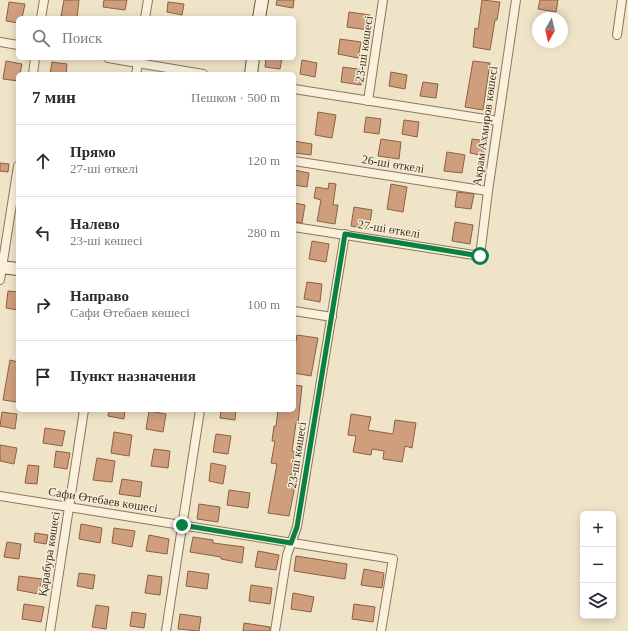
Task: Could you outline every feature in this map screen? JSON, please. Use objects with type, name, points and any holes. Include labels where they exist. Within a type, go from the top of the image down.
[{"type":"street","points":[[41,16],[44,0]]},
{"type":"street","points":[[145,16],[148,0]]},
{"type":"street","points":[[259,16],[262,0]]},
{"type":"street","name":"23-шi көшесi","points":[[368,101],[383,0]]},
{"type":"street","name":"Акрам Ахмиров көшесі","points":[[480,256],[516,0]]},
{"type":"street","points":[[617,35],[622,0]]},
{"type":"street","points":[[0,42],[16,45]]},
{"type":"street","points":[[32,72],[35,60]]},
{"type":"street","points":[[136,72],[139,60],[194,72]]},
{"type":"street","points":[[251,72],[253,60]]},
{"type":"street","points":[[296,89],[498,121]]},
{"type":"street","name":"26-ші өткелі","points":[[296,161],[488,191]]},
{"type":"street","points":[[0,280],[16,178]]},
{"type":"street","name":"27-ші өткелі","points":[[296,227],[480,256]]},
{"type":"street","name":"23-шi көшесi","points":[[275,631],[287,555],[297,527],[345,234]]},
{"type":"street","points":[[1,267],[16,270]]},
{"type":"street","points":[[296,311],[332,317]]},
{"type":"street","name":"Қарабура көшесі","points":[[50,631],[84,412]]},
{"type":"street","points":[[166,631],[200,412]]},
{"type":"street","name":"Сафи Өтебаев көшесі","points":[[0,496],[393,559],[381,631]]},
{"type":"building","points":[[64,0],[79,0],[77,16],[61,16]]},
{"type":"building","points":[[104,0],[127,0],[125,10],[103,7]]},
{"type":"building","points":[[277,0],[294,0],[293,8],[276,5]]},
{"type":"building","points":[[482,0],[500,2],[497,20],[495,20],[490,50],[473,47],[475,28],[478,29]]},
{"type":"building","points":[[540,0],[558,0],[556,12],[538,9]]},
{"type":"building","points":[[9,2],[25,4],[22,16],[16,16],[16,23],[6,21]]},
{"type":"building","points":[[168,2],[184,4],[182,15],[167,12]]},
{"type":"building","points":[[349,12],[370,15],[368,30],[347,27]]},
{"type":"building","points":[[340,39],[361,42],[358,58],[338,54]]},
{"type":"building","points":[[266,60],[282,60],[280,69],[265,67]]},
{"type":"building","points":[[302,60],[317,63],[315,77],[300,74]]},
{"type":"building","points":[[6,61],[22,64],[20,72],[16,72],[16,81],[3,79]]},
{"type":"building","points":[[473,61],[490,63],[483,110],[465,107]]},
{"type":"building","points":[[52,62],[67,64],[66,72],[50,72]]},
{"type":"building","points":[[343,67],[364,70],[361,85],[341,82]]},
{"type":"building","points":[[391,72],[407,75],[405,89],[389,86]]},
{"type":"building","points":[[423,82],[438,84],[436,98],[420,96]]},
{"type":"building","points":[[318,112],[336,115],[332,138],[315,135]]},
{"type":"building","points":[[366,117],[381,119],[379,134],[364,132]]},
{"type":"building","points":[[404,120],[419,122],[417,137],[402,134]]},
{"type":"building","points":[[381,139],[401,142],[399,159],[378,156]]},
{"type":"building","points":[[472,139],[487,141],[485,156],[470,153]]},
{"type":"building","points":[[296,141],[312,144],[311,155],[296,153]]},
{"type":"building","points":[[447,152],[465,155],[462,173],[444,171]]},
{"type":"building","points":[[0,163],[9,164],[8,172],[0,171]]},
{"type":"building","points":[[296,170],[309,173],[307,187],[296,185]]},
{"type":"building","points":[[329,183],[336,184],[333,205],[338,205],[335,224],[317,221],[321,200],[314,198],[316,187],[328,189]]},
{"type":"building","points":[[391,184],[407,187],[403,212],[387,209]]},
{"type":"building","points":[[457,192],[474,194],[471,209],[455,207]]},
{"type":"building","points":[[296,203],[305,205],[302,223],[296,222]]},
{"type":"building","points":[[354,207],[372,210],[369,229],[351,226]]},
{"type":"building","points":[[455,222],[473,225],[470,244],[452,241]]},
{"type":"building","points":[[312,241],[329,244],[326,262],[309,259]]},
{"type":"building","points":[[307,282],[322,284],[320,302],[304,299]]},
{"type":"building","points":[[8,291],[16,292],[16,310],[6,308]]},
{"type":"building","points":[[297,335],[318,338],[311,376],[296,373]]},
{"type":"building","points":[[10,360],[16,362],[16,402],[3,400]]},
{"type":"building","points":[[296,385],[302,386],[298,423],[296,423],[292,451],[295,452],[291,475],[297,476],[289,516],[268,513],[277,464],[271,463],[275,441],[272,441],[274,426],[276,426],[278,412],[296,412]]},
{"type":"building","points":[[2,412],[17,414],[15,429],[0,426]]},
{"type":"building","points":[[109,412],[125,412],[124,419],[108,416]]},
{"type":"building","points":[[149,412],[166,414],[163,432],[146,429]]},
{"type":"building","points":[[221,412],[236,412],[235,420],[220,418]]},
{"type":"building","points":[[351,414],[371,417],[368,430],[393,434],[395,420],[416,423],[412,448],[405,446],[402,462],[383,459],[384,451],[372,449],[371,455],[353,452],[356,436],[348,435]]},
{"type":"building","points":[[45,428],[65,431],[62,446],[43,443]]},
{"type":"building","points":[[114,432],[132,435],[129,456],[111,453]]},
{"type":"building","points":[[216,434],[231,436],[228,454],[213,452]]},
{"type":"building","points":[[0,445],[17,448],[14,464],[0,461]]},
{"type":"building","points":[[154,449],[170,451],[168,468],[151,466]]},
{"type":"building","points":[[56,451],[70,453],[67,469],[54,467]]},
{"type":"building","points":[[97,458],[115,461],[112,482],[93,480]]},
{"type":"building","points":[[211,463],[226,466],[223,484],[209,481]]},
{"type":"building","points":[[28,465],[39,466],[37,484],[25,483]]},
{"type":"building","points":[[122,479],[142,482],[140,497],[119,494]]},
{"type":"building","points":[[229,490],[250,493],[248,508],[227,505]]},
{"type":"building","points":[[199,504],[220,507],[218,522],[197,519]]},
{"type":"building","points":[[81,524],[102,528],[100,543],[79,539]]},
{"type":"building","points":[[114,528],[135,531],[132,547],[112,543]]},
{"type":"building","points":[[35,533],[48,535],[46,544],[34,542]]},
{"type":"building","points":[[149,535],[169,539],[167,554],[146,551]]},
{"type":"building","points":[[193,537],[213,540],[213,543],[244,547],[242,563],[221,559],[221,557],[190,552]]},
{"type":"building","points":[[7,542],[21,544],[19,559],[4,557]]},
{"type":"building","points":[[258,551],[279,555],[276,570],[255,567]]},
{"type":"building","points":[[296,556],[347,564],[345,579],[294,571]]},
{"type":"building","points":[[364,569],[384,573],[382,588],[361,585]]},
{"type":"building","points":[[188,571],[209,574],[207,589],[186,586]]},
{"type":"building","points":[[79,573],[95,575],[93,589],[77,586]]},
{"type":"building","points":[[148,575],[162,577],[160,595],[145,593]]},
{"type":"building","points":[[19,576],[42,579],[39,594],[17,590]]},
{"type":"building","points":[[251,585],[272,588],[270,604],[249,601]]},
{"type":"building","points":[[293,593],[314,597],[311,612],[291,609]]},
{"type":"building","points":[[24,604],[44,607],[41,622],[22,619]]},
{"type":"building","points":[[354,604],[375,607],[373,622],[352,619]]},
{"type":"building","points":[[96,605],[109,607],[106,629],[92,627]]},
{"type":"building","points":[[132,612],[146,614],[144,628],[130,626]]},
{"type":"building","points":[[180,614],[201,617],[199,631],[178,629]]},
{"type":"building","points":[[244,623],[270,627],[270,631],[243,631]]},
{"type":"route","points":[[182,525],[291,543],[297,527],[345,234],[480,256]]}]
